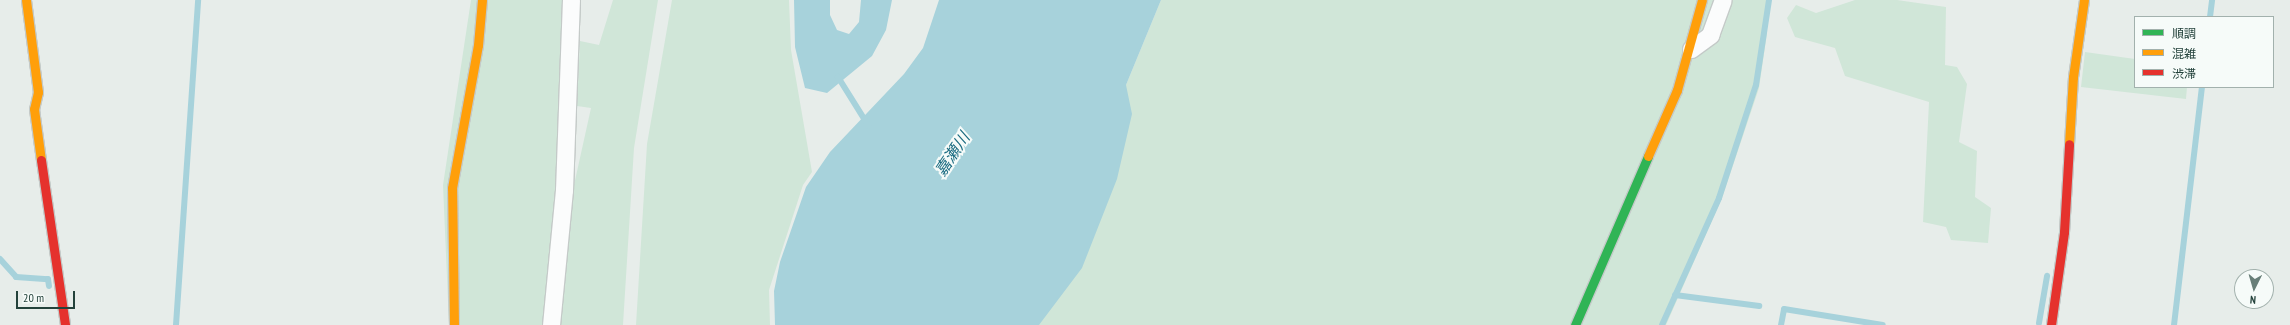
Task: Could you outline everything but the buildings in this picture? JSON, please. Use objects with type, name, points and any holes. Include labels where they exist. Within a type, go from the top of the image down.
[{"type":"street","points":[[26,0],[38,92],[34,109],[65,325]]},
{"type":"street","points":[[454,325],[452,188],[478,45],[482,0]]},
{"type":"street","points":[[551,325],[564,190],[571,0]]},
{"type":"street","points":[[1575,325],[1691,50],[1702,0]]},
{"type":"street","points":[[1691,50],[1710,35],[1723,0]]},
{"type":"street","points":[[2051,325],[2064,232],[2073,77],[2084,0]]},
{"type":"green space","points":[[471,0],[562,0],[556,185],[574,185],[591,108],[577,106],[580,41],[599,45],[613,0],[658,0],[634,148],[623,325],[449,325],[443,185]]},
{"type":"green space","points":[[672,0],[789,0],[791,50],[812,172],[803,185],[769,290],[770,325],[636,325],[647,144]]},
{"type":"green space","points":[[1161,0],[1767,0],[1767,33],[1759,88],[1722,198],[1666,325],[941,325],[1126,85]]},
{"type":"green space","points":[[1855,0],[1897,0],[1946,7],[1945,65],[1957,67],[1967,84],[1959,142],[1977,151],[1975,197],[1991,208],[1988,243],[1951,240],[1946,227],[1923,222],[1929,102],[1845,76],[1835,48],[1795,37],[1787,18],[1796,5],[1816,13]]},
{"type":"green space","points":[[2085,52],[2134,59],[2134,88],[2187,88],[2186,99],[2081,87]]},
{"type":"water","points":[[794,0],[830,0],[830,15],[837,30],[849,34],[859,22],[861,0],[892,0],[886,30],[872,56],[827,93],[805,88],[795,47]]},
{"type":"water","name":"嘉瀬川","points":[[939,0],[1161,0],[1126,85],[1132,114],[1117,179],[1082,268],[1039,325],[775,325],[774,291],[780,262],[806,187],[830,152],[904,74],[923,48]]},
{"type":"waterway","points":[[176,325],[198,0]]},
{"type":"waterway","points":[[1662,325],[1719,198],[1756,85],[1769,0]]},
{"type":"waterway","points":[[2210,16],[2212,0]]},
{"type":"waterway","points":[[838,77],[868,125]]},
{"type":"waterway","points":[[2174,325],[2202,88]]},
{"type":"waterway","points":[[0,259],[16,277],[48,279],[49,286]]},
{"type":"waterway","points":[[2039,323],[2047,276]]},
{"type":"waterway","points":[[1675,295],[1759,306]]},
{"type":"waterway","points":[[1781,325],[1784,309],[1883,325]]},
{"type":"traffic: fast","points":[[1575,325],[1648,156]]},
{"type":"traffic: slow","points":[[26,0],[38,92],[34,109],[41,160]]},
{"type":"traffic: slow","points":[[454,325],[452,188],[478,45],[482,0]]},
{"type":"traffic: slow","points":[[1648,156],[1677,90],[1702,0]]},
{"type":"traffic: slow","points":[[2069,144],[2073,77],[2084,0]]},
{"type":"traffic: jam","points":[[2051,325],[2064,232],[2069,144]]},
{"type":"traffic: jam","points":[[41,160],[65,325]]}]
